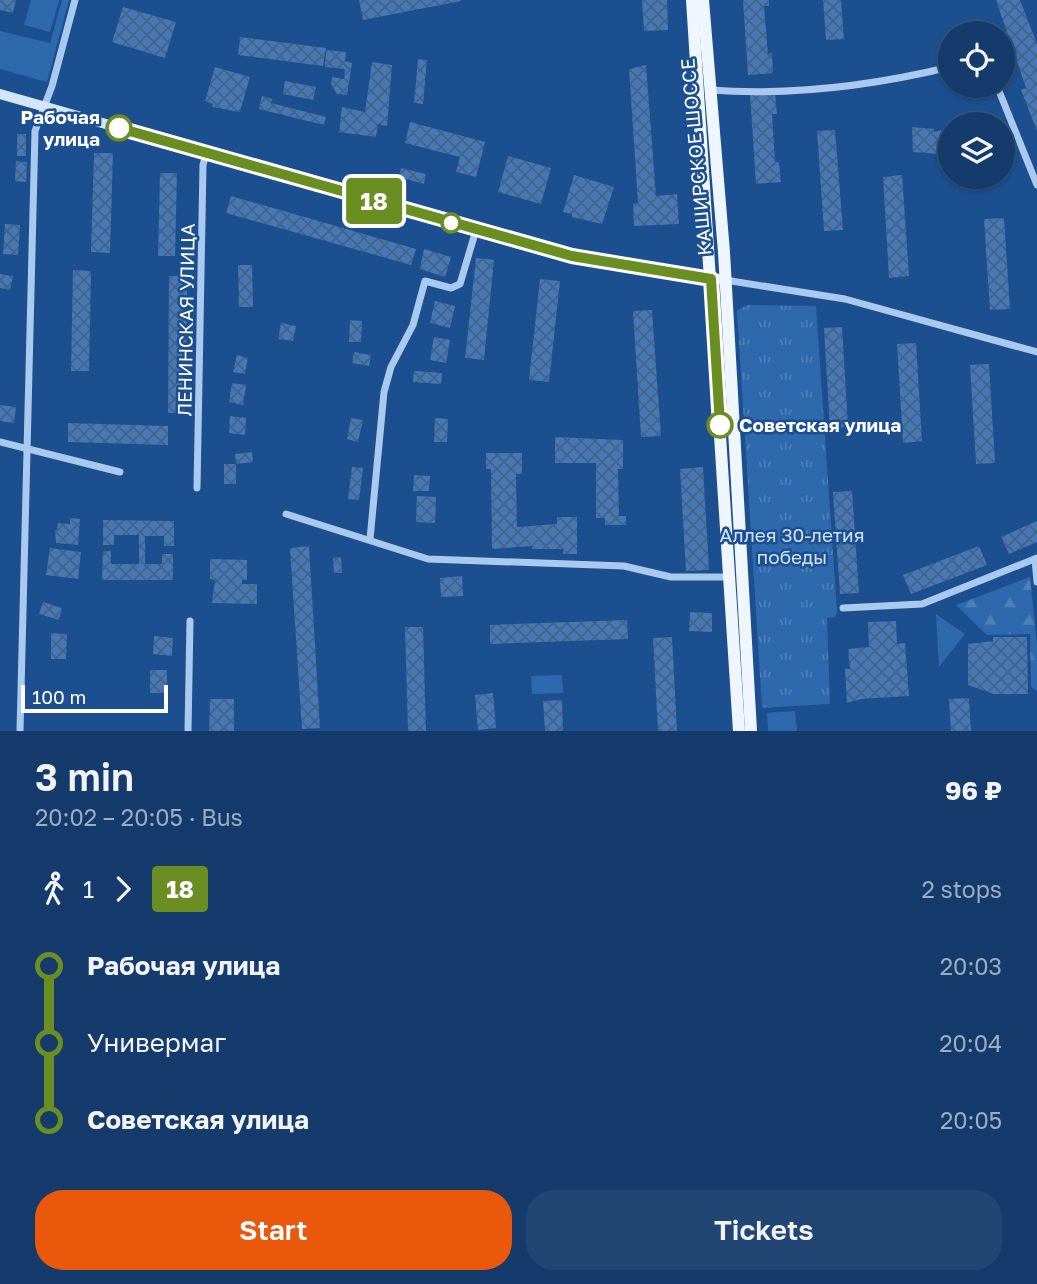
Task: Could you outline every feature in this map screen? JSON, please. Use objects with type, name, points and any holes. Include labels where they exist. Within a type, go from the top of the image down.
[{"type":"main road","name":"КАШИРСКОЕ ШОССЕ","points":[[692,0],[739,731]]},
{"type":"main road","name":"КАШИРСКОЕ ШОССЕ","points":[[703,0],[725,280],[751,731]]},
{"type":"main road","points":[[0,94],[586,259],[725,280]]},
{"type":"street","points":[[20,731],[35,131],[52,86],[75,0]]},
{"type":"street","points":[[710,90],[745,93],[827,89],[893,81],[938,70]]},
{"type":"street","points":[[1002,98],[1037,185]]},
{"type":"street","name":"ЛЕНИНСКАЯ УЛИЦА","points":[[197,488],[203,165],[206,154]]},
{"type":"street","points":[[370,539],[380,409],[388,373],[413,325],[425,281],[451,288],[460,284],[476,230]]},
{"type":"street","points":[[725,280],[845,299],[1037,352]]},
{"type":"street","points":[[0,442],[120,472]]},
{"type":"street","points":[[286,514],[428,559],[624,566],[671,577],[730,577]]},
{"type":"street","points":[[843,608],[922,604],[1036,559],[1037,582]]},
{"type":"street","points":[[188,731],[190,621]]},
{"type":"green space","points":[[31,0],[59,0],[50,32],[24,25]]},
{"type":"green space","points":[[62,0],[69,0],[47,82],[0,69],[0,31],[50,43]]},
{"type":"green space","name":"Аллея 30-летия победы","points":[[747,305],[816,306],[837,612],[835,617],[827,618],[830,704],[762,708],[737,311]]},
{"type":"green space","points":[[1030,577],[1037,645],[1037,691],[1031,687],[1030,634],[987,635],[956,605]]},
{"type":"green space","points":[[936,614],[965,634],[939,667]]},
{"type":"green space","points":[[562,675],[563,693],[532,694],[531,676]]},
{"type":"green space","points":[[795,711],[797,731],[768,731],[767,713]]},
{"type":"building","points":[[0,0],[16,0],[13,13],[0,10]]},
{"type":"building","points":[[359,0],[461,0],[461,1],[363,20]]},
{"type":"building","points":[[642,0],[667,0],[668,30],[644,31]]},
{"type":"building","points":[[743,0],[769,0],[769,6],[764,6],[768,54],[772,53],[773,73],[748,75]]},
{"type":"building","points":[[823,0],[841,0],[844,39],[826,40]]},
{"type":"building","points":[[996,0],[1020,0],[1037,44],[1037,131],[1021,90],[1026,88],[1015,56],[1015,21],[1003,21]]},
{"type":"building","points":[[123,7],[176,22],[165,58],[112,42]]},
{"type":"building","points":[[240,37],[326,48],[323,66],[238,55]]},
{"type":"building","points":[[326,50],[346,52],[345,61],[352,63],[347,95],[337,94],[331,84],[332,77],[344,79],[345,69],[325,67]]},
{"type":"building","points":[[418,59],[427,60],[423,104],[414,103]]},
{"type":"building","points":[[372,62],[392,65],[387,126],[378,124],[376,137],[339,132],[342,107],[365,112]]},
{"type":"building","points":[[646,65],[656,196],[677,194],[679,224],[634,226],[633,204],[638,203],[629,69]]},
{"type":"building","points":[[215,67],[250,77],[240,112],[212,107],[213,104],[205,101]]},
{"type":"building","points":[[285,81],[316,87],[313,100],[283,94]]},
{"type":"building","points":[[775,94],[777,114],[772,114],[775,162],[779,162],[781,182],[756,184],[750,95]]},
{"type":"building","points":[[262,96],[272,99],[271,103],[326,117],[324,125],[259,109]]},
{"type":"building","points":[[410,122],[485,142],[476,177],[456,172],[460,157],[405,143]]},
{"type":"building","points":[[912,127],[938,131],[938,154],[913,152]]},
{"type":"building","points":[[835,130],[843,230],[824,231],[817,131]]},
{"type":"building","points":[[17,134],[26,134],[26,156],[17,156]]},
{"type":"building","points":[[94,153],[113,153],[110,253],[91,252]]},
{"type":"building","points":[[508,156],[551,168],[541,204],[498,192]]},
{"type":"building","points":[[16,161],[27,162],[26,182],[15,181]]},
{"type":"building","points":[[401,168],[426,174],[424,184],[399,177]]},
{"type":"building","points":[[160,173],[177,173],[175,256],[158,256]]},
{"type":"building","points":[[574,175],[614,187],[602,224],[572,217],[572,214],[563,212]]},
{"type":"building","points":[[902,175],[909,276],[889,278],[883,177]]},
{"type":"building","points":[[231,196],[416,249],[411,265],[226,213]]},
{"type":"building","points":[[1004,218],[1010,309],[990,310],[984,219]]},
{"type":"building","points":[[5,224],[20,225],[18,255],[3,254]]},
{"type":"building","points":[[424,249],[451,257],[445,277],[420,269]]},
{"type":"building","points":[[476,258],[494,260],[484,360],[465,358]]},
{"type":"building","points":[[238,265],[252,265],[253,307],[239,307]]},
{"type":"building","points":[[73,270],[91,271],[89,371],[71,371]]},
{"type":"building","points":[[0,274],[13,276],[10,290],[0,288]]},
{"type":"building","points":[[169,276],[187,276],[186,413],[168,413]]},
{"type":"building","points":[[540,279],[560,281],[549,382],[529,380]]},
{"type":"building","points":[[435,301],[455,306],[450,328],[430,323]]},
{"type":"building","points":[[652,310],[661,436],[641,437],[633,311]]},
{"type":"building","points":[[350,320],[362,321],[361,342],[349,342]]},
{"type":"building","points":[[281,323],[296,326],[293,341],[278,339]]},
{"type":"building","points":[[842,327],[848,427],[830,428],[824,328]]},
{"type":"building","points":[[434,337],[450,340],[446,363],[430,360]]},
{"type":"building","points":[[916,343],[922,441],[903,443],[897,344]]},
{"type":"building","points":[[354,352],[371,355],[369,366],[352,363]]},
{"type":"building","points":[[237,355],[248,358],[245,374],[233,372]]},
{"type":"building","points":[[989,364],[995,463],[976,464],[970,365]]},
{"type":"building","points":[[414,371],[442,373],[441,384],[413,382]]},
{"type":"building","points":[[232,383],[246,385],[243,405],[229,402]]},
{"type":"building","points":[[0,405],[16,407],[14,423],[0,421]]},
{"type":"building","points":[[230,416],[246,418],[245,435],[229,433]]},
{"type":"building","points":[[351,418],[363,420],[358,442],[347,439]]},
{"type":"building","points":[[435,418],[448,419],[447,442],[434,442]]},
{"type":"building","points":[[68,423],[168,426],[168,445],[68,442]]},
{"type":"building","points":[[555,437],[623,440],[623,469],[618,469],[619,516],[626,516],[626,525],[605,525],[605,518],[596,518],[596,463],[555,463]]},
{"type":"building","points":[[252,452],[253,462],[236,464],[235,454]]},
{"type":"building","points":[[486,453],[522,453],[522,474],[516,474],[517,527],[557,524],[557,517],[577,517],[577,554],[563,554],[563,549],[532,549],[532,546],[492,549],[491,469],[486,469]]},
{"type":"building","points":[[224,464],[236,464],[236,484],[224,484]]},
{"type":"building","points":[[352,467],[363,468],[359,500],[348,499]]},
{"type":"building","points":[[703,467],[709,570],[686,571],[680,469]]},
{"type":"building","points":[[414,475],[430,476],[429,491],[413,491]]},
{"type":"building","points":[[852,491],[859,593],[840,594],[833,492]]},
{"type":"building","points":[[417,496],[436,497],[435,523],[416,522]]},
{"type":"building","points":[[70,518],[80,519],[78,545],[56,543],[55,530],[58,523],[70,524]]},
{"type":"building","points":[[103,520],[174,521],[174,546],[164,546],[164,536],[145,536],[145,564],[162,564],[162,554],[173,554],[173,580],[102,580],[103,551],[111,551],[111,564],[139,564],[139,535],[114,535],[114,545],[103,545]]},
{"type":"building","points":[[1037,521],[1037,542],[1009,554],[1001,537]]},
{"type":"building","points":[[309,546],[320,728],[302,729],[290,548]]},
{"type":"building","points":[[979,546],[987,565],[911,594],[903,575]]},
{"type":"building","points":[[50,548],[81,552],[78,579],[46,575]]},
{"type":"building","points":[[341,557],[342,573],[334,573],[333,558]]},
{"type":"building","points":[[210,559],[247,560],[247,580],[242,580],[242,584],[257,584],[257,604],[212,603],[215,580],[210,579]]},
{"type":"building","points":[[462,576],[463,596],[441,597],[440,578]]},
{"type":"building","points":[[43,602],[62,608],[59,620],[39,614]]},
{"type":"building","points":[[690,612],[712,613],[712,632],[689,631]]},
{"type":"building","points":[[627,620],[628,639],[490,644],[490,625]]},
{"type":"building","points":[[896,621],[897,644],[905,643],[909,696],[861,699],[847,703],[845,669],[850,669],[848,649],[869,647],[868,622]]},
{"type":"building","points":[[405,627],[423,627],[426,731],[408,731]]},
{"type":"building","points":[[51,633],[67,634],[66,659],[51,659]]},
{"type":"building","points":[[154,636],[173,638],[172,656],[153,654]]},
{"type":"building","points":[[672,637],[677,731],[658,731],[653,638]]},
{"type":"building","points":[[993,637],[1027,637],[1028,694],[994,694],[968,685],[968,644],[993,641]]},
{"type":"building","points":[[150,670],[167,670],[167,693],[150,693]]},
{"type":"building","points":[[493,693],[496,728],[478,730],[475,695]]},
{"type":"building","points":[[969,698],[971,731],[951,731],[949,699]]},
{"type":"building","points":[[210,699],[234,699],[234,731],[209,731]]},
{"type":"building","points":[[562,700],[563,731],[545,731],[543,701]]},
{"type":"bus line","name":"18","points":[[119,128],[572,256],[711,279],[720,425]]},
{"type":"place","name":"Рабочая улица","points":[[119,128]]},
{"type":"place","name":"Советская улица","points":[[720,425]]}]
